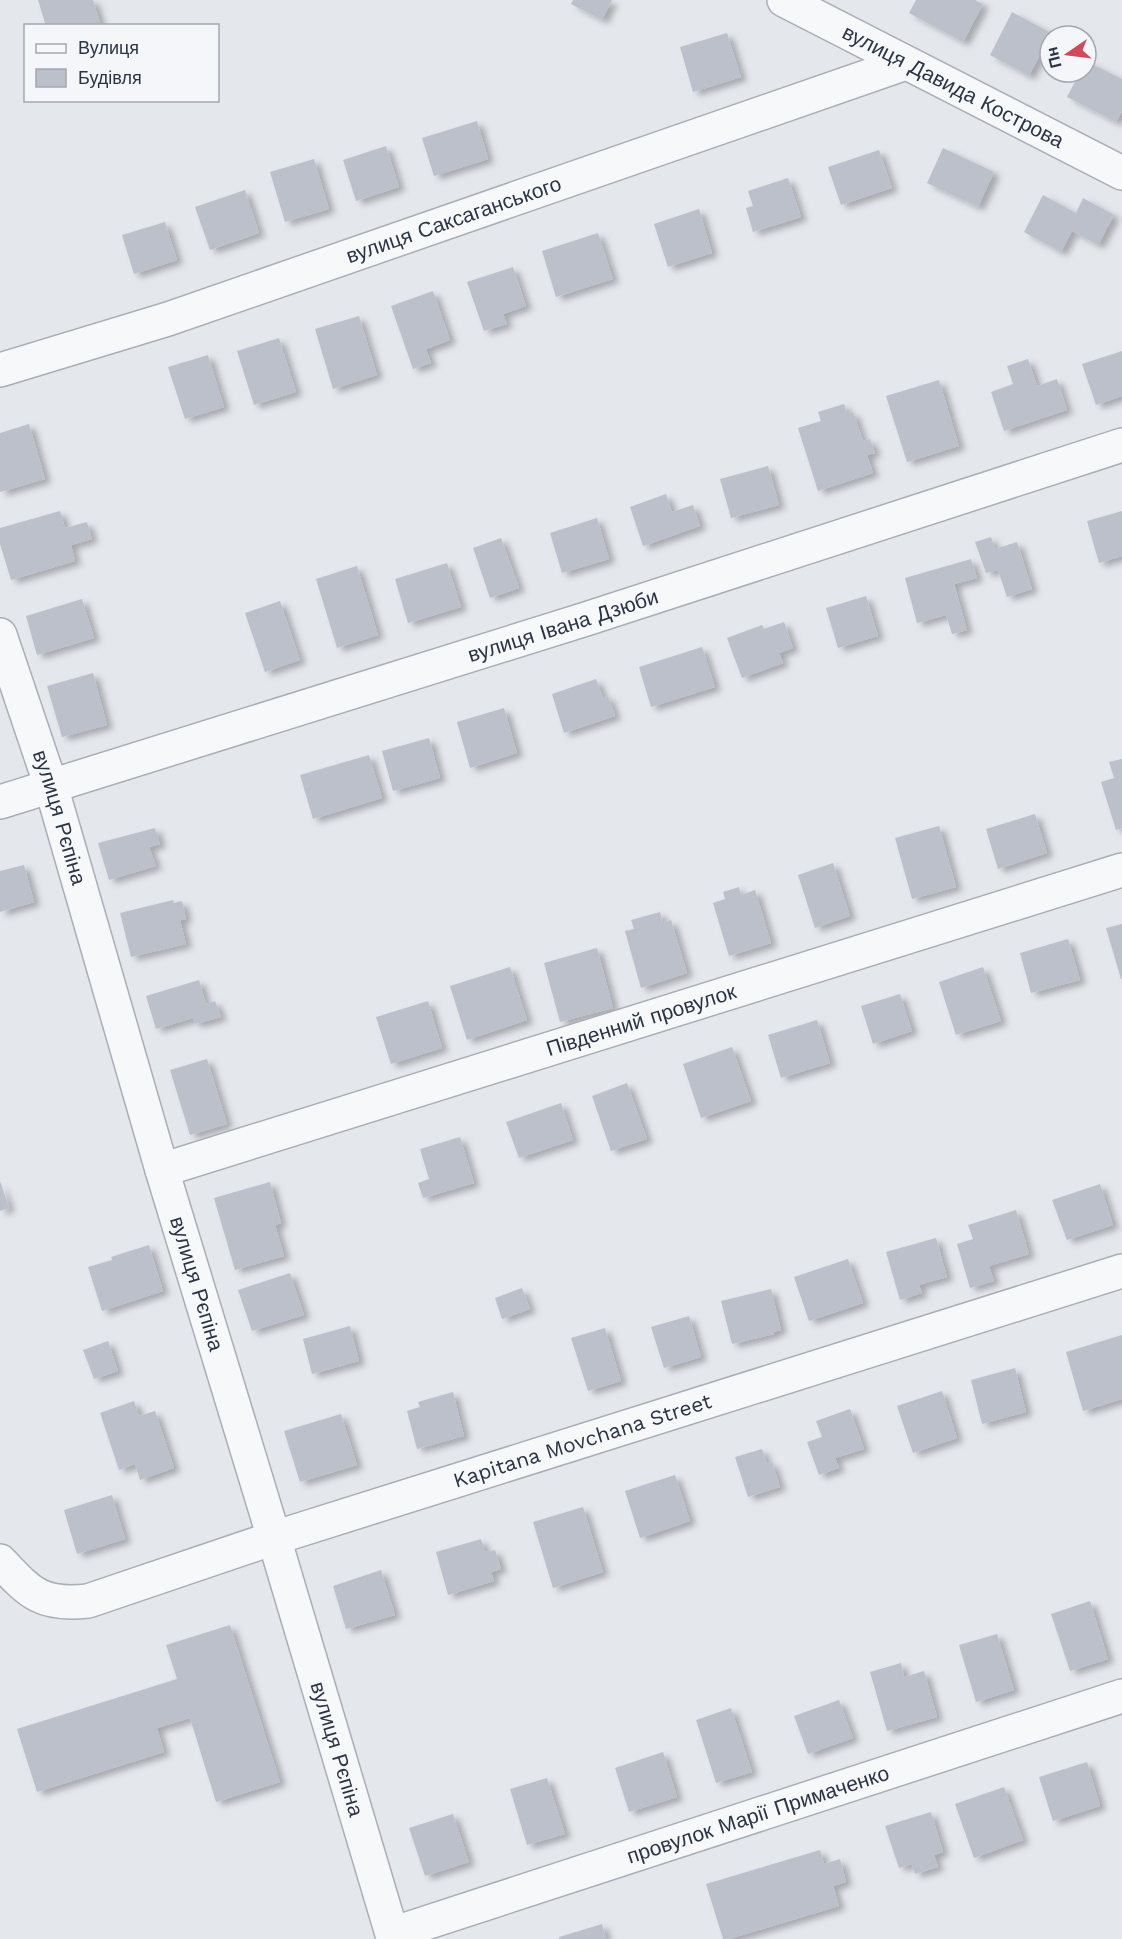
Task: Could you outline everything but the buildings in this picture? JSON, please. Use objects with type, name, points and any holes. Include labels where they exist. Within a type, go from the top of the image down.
[{"type":"street","name":"вулиця Давида Кострова","points":[[784,0],[1122,173]]},
{"type":"street","name":"вулиця Саксаганського","points":[[0,370],[168,319],[906,63]]},
{"type":"street","name":"вулиця Івана Дзюби","points":[[0,802],[586,619],[1122,444]]},
{"type":"street","name":"вулиця Рєпіна","points":[[0,635],[51,786],[162,1170],[392,1934]]},
{"type":"street","name":"Південний провулок","points":[[162,1170],[1122,870]]},
{"type":"street","name":"Kapitana Movchana Street","points":[[0,1561],[24,1586],[43,1599],[66,1603],[87,1600],[274,1538],[1122,1271]]},
{"type":"street","name":"провулок Марії Примаченко","points":[[392,1934],[1122,1696]]}]
